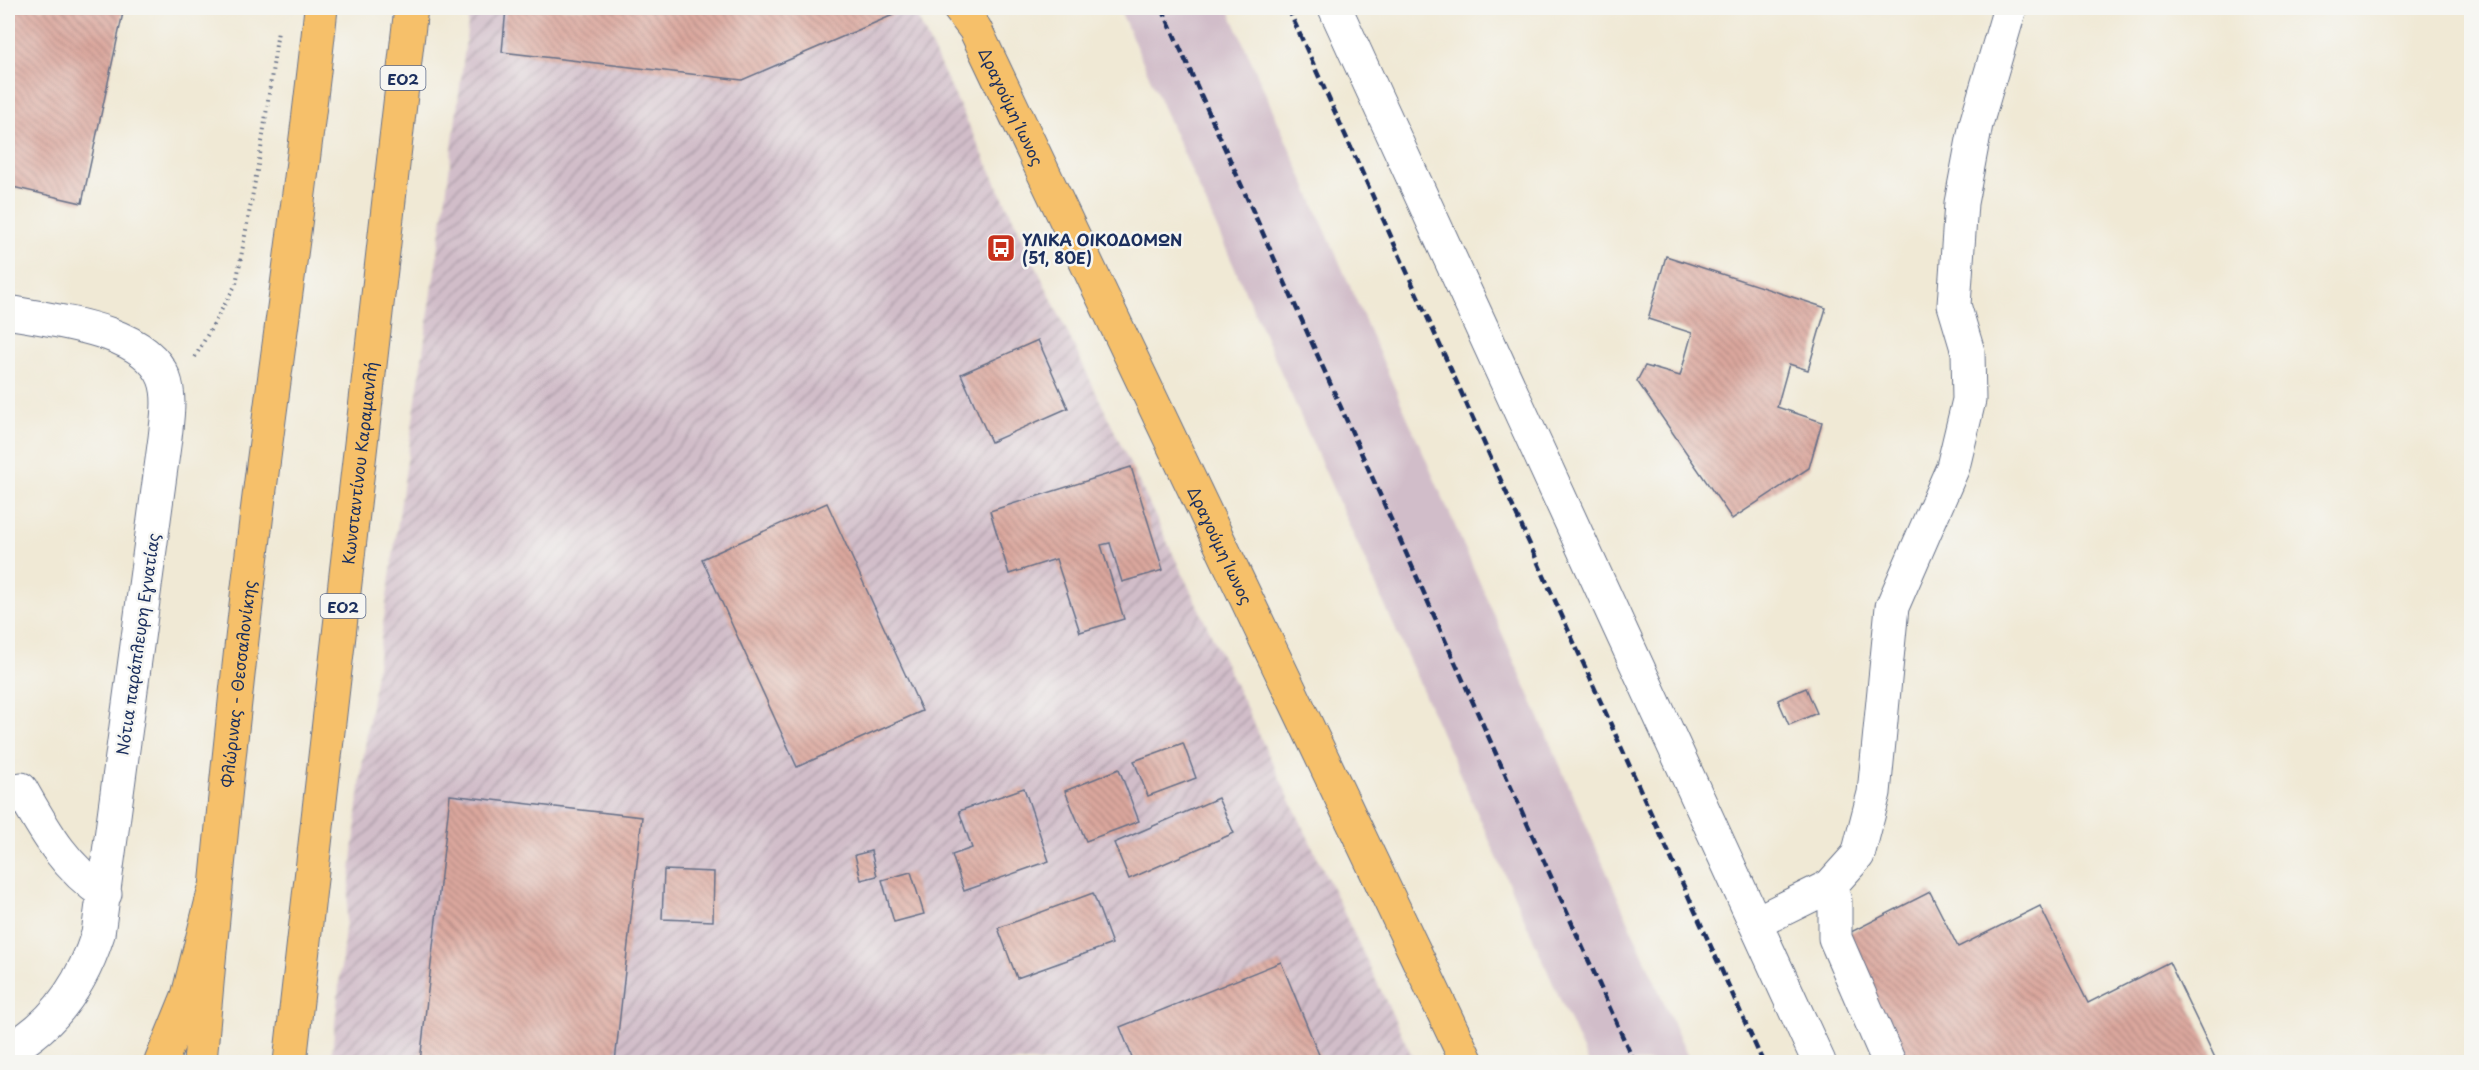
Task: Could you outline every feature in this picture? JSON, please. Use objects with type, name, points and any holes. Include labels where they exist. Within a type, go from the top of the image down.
[{"type":"main road","name":"Φλώρινας - Θεσσαλονίκης","points":[[214,892],[261,476],[312,98],[321,8]]},
{"type":"main road","name":"Κωνσταντίνου Καραμανλή","points":[[290,1062],[411,8]]},
{"type":"main road","name":"Δραγούμη Ίωνος","points":[[969,14],[1467,1062]]},
{"type":"main road","points":[[162,1062],[188,996],[214,892]]},
{"type":"main road","points":[[200,1062],[214,892]]},
{"type":"street","points":[[1335,8],[1819,1062]]},
{"type":"street","points":[[1755,923],[1830,886],[1858,855],[1874,793],[1892,607],[1953,466],[1969,400],[1968,352],[1954,305],[1961,203],[1976,124],[2010,8]]},
{"type":"street","name":"Νότια παράπλευρη Εγνατίας","points":[[8,312],[117,335],[146,353],[164,378],[168,405],[98,934],[90,960],[77,986],[63,1006],[43,1027],[8,1050]]},
{"type":"street","points":[[21,789],[51,841],[74,871],[105,894]]},
{"type":"street","points":[[1830,886],[1835,902],[1835,938],[1888,1062]]},
{"type":"path","points":[[168,405],[236,284],[261,148],[279,19]]},
{"type":"shaded area","points":[[470,8],[913,8],[1415,1062],[331,1062],[362,767],[445,203]]},
{"type":"shaded area","points":[[1119,8],[1228,8],[1690,1062],[1588,1062]]},
{"type":"building","points":[[8,8],[124,8],[82,203],[8,186]]},
{"type":"building","points":[[506,8],[890,8],[893,15],[742,80],[502,52]]},
{"type":"building","points":[[1666,256],[1826,308],[1808,370],[1789,364],[1777,407],[1822,422],[1809,468],[1732,519],[1637,381],[1645,366],[1680,376],[1692,333],[1648,319]]},
{"type":"building","points":[[1038,340],[1068,408],[991,442],[961,374]]},
{"type":"building","points":[[1131,467],[1163,570],[1122,582],[1110,543],[1101,545],[1124,619],[1080,632],[1056,559],[1009,574],[990,511]]},
{"type":"building","points":[[827,503],[922,711],[797,767],[702,559]]},
{"type":"building","points":[[1806,688],[1817,713],[1789,725],[1778,700]]},
{"type":"building","points":[[1183,743],[1196,778],[1148,796],[1134,761]]},
{"type":"building","points":[[1119,769],[1139,821],[1086,841],[1065,791]]},
{"type":"building","points":[[1024,788],[1049,861],[964,891],[952,855],[972,848],[959,811]]},
{"type":"building","points":[[450,795],[642,817],[615,1062],[420,1062]]},
{"type":"building","points":[[1218,798],[1234,833],[1129,879],[1114,843]]},
{"type":"building","points":[[871,851],[877,876],[861,880],[855,855]]},
{"type":"building","points":[[664,870],[714,872],[713,921],[662,919]]},
{"type":"building","points":[[911,872],[924,914],[894,922],[882,880]]},
{"type":"building","points":[[1930,892],[1958,947],[2040,906],[2088,1003],[2169,962],[2217,1062],[1907,1062],[1843,936]]},
{"type":"building","points":[[1093,893],[1112,944],[1017,978],[998,928]]},
{"type":"building","points":[[1281,962],[1322,1062],[1134,1062],[1120,1027]]},
{"type":"railway","points":[[1162,8],[1634,1062]]},
{"type":"railway","points":[[1288,8],[1763,1062]]},
{"type":"place","name":"ΥΛΙΚΑ ΟΙΚΟΔΟΜΩΝ (51, 80Ε)","points":[[1001,248]]}]
